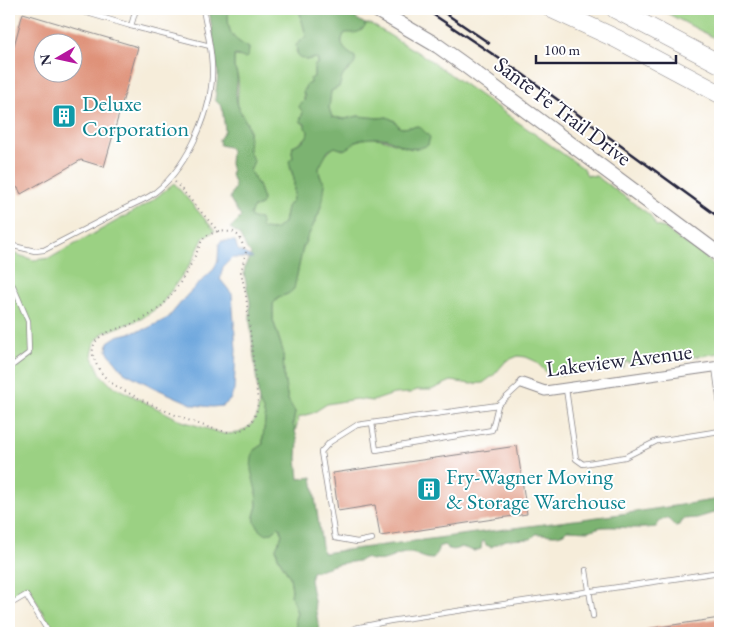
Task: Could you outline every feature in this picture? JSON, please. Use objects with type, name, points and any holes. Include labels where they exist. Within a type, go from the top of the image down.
[{"type":"highway","points":[[552,9],[617,39],[720,94]]},
{"type":"highway","points":[[615,9],[720,64]]},
{"type":"main road","name":"Sante Fe Trail Drive","points":[[375,9],[438,46],[720,255]]},
{"type":"street","name":"Lakeview Avenue","points":[[522,383],[545,391],[717,366]]},
{"type":"lane","points":[[74,9],[210,46]]},
{"type":"lane","points":[[131,26],[136,9]]},
{"type":"lane","points":[[9,245],[35,251],[44,250],[149,196],[166,183],[188,155],[203,116],[211,86],[210,46],[204,9]]},
{"type":"lane","points":[[9,284],[13,286],[28,321],[29,353],[9,368]]},
{"type":"lane","points":[[717,366],[720,404]]},
{"type":"lane","points":[[372,423],[376,450],[492,430],[498,405],[522,383]]},
{"type":"lane","points":[[566,389],[576,459],[583,464],[625,457],[658,441],[720,430]]},
{"type":"lane","points":[[372,539],[357,542],[335,538],[322,452],[330,442],[357,425],[498,405]]},
{"type":"lane","points":[[586,570],[593,616]]},
{"type":"lane","points":[[347,633],[354,628],[720,572]]},
{"type":"lane","points":[[9,605],[26,595],[49,633]]},
{"type":"path","points":[[175,182],[218,231]]},
{"type":"path","points":[[225,230],[239,236],[246,252],[241,272],[246,296],[258,402],[255,418],[250,425],[243,429],[225,432],[189,421],[110,382],[103,376],[93,356],[94,347],[103,334],[156,312],[188,270],[202,240],[206,236],[218,231],[225,230]]},
{"type":"green space","points":[[209,9],[228,9],[228,23],[231,33],[237,40],[249,48],[248,57],[234,56],[234,68],[237,78],[237,104],[248,127],[249,151],[254,161],[250,171],[258,185],[263,200],[261,205],[253,208],[250,215],[252,218],[260,219],[262,229],[274,230],[284,223],[287,207],[292,201],[294,194],[294,179],[289,161],[293,158],[293,146],[304,140],[308,134],[305,124],[300,121],[303,112],[299,107],[304,101],[305,96],[303,93],[306,85],[314,77],[314,66],[318,63],[318,60],[316,58],[306,60],[298,56],[296,45],[306,36],[299,9],[341,9],[365,24],[365,27],[360,31],[345,33],[343,37],[343,47],[355,57],[355,63],[343,76],[339,87],[331,91],[329,108],[332,117],[345,119],[358,116],[387,117],[395,121],[402,128],[419,126],[430,137],[428,145],[417,148],[402,146],[387,139],[375,138],[358,140],[345,149],[335,147],[328,151],[319,168],[320,176],[325,184],[323,200],[303,247],[294,289],[288,294],[279,297],[273,304],[273,320],[283,351],[284,378],[288,400],[295,412],[293,424],[298,442],[299,479],[312,477],[323,553],[720,499],[720,511],[697,518],[683,519],[680,525],[675,526],[667,518],[660,521],[656,527],[599,527],[588,531],[567,530],[557,535],[536,534],[531,539],[506,540],[491,547],[486,545],[484,541],[482,542],[481,549],[474,551],[461,547],[452,550],[444,545],[438,547],[438,552],[433,559],[407,553],[381,560],[364,558],[359,561],[337,564],[312,572],[310,580],[320,633],[298,633],[295,619],[297,613],[291,596],[290,577],[278,557],[276,548],[282,535],[281,529],[278,527],[271,533],[265,534],[259,529],[254,516],[257,506],[251,470],[252,457],[254,450],[263,444],[265,416],[259,401],[250,322],[250,302],[244,273],[251,254],[239,234],[230,228],[241,217],[230,199],[235,188],[231,175],[231,150],[220,145],[219,140],[225,130],[222,107],[215,100],[218,74]]},
{"type":"green space","points":[[228,9],[299,9],[306,36],[296,50],[298,56],[306,60],[316,58],[318,60],[314,70],[314,77],[304,89],[304,101],[300,104],[303,112],[300,121],[305,125],[308,132],[302,141],[293,146],[293,158],[290,167],[294,179],[294,194],[292,201],[287,207],[284,223],[274,230],[262,229],[250,215],[253,208],[261,205],[263,199],[250,171],[253,159],[249,150],[249,130],[239,108],[238,76],[234,68],[234,56],[248,57],[249,48],[237,40],[231,33],[228,23]]},
{"type":"green space","points":[[659,9],[720,9],[720,41]]},
{"type":"green space","points":[[365,24],[371,24],[427,58],[583,168],[587,175],[596,176],[650,215],[656,226],[665,228],[678,239],[699,251],[720,272],[720,353],[631,366],[630,363],[625,362],[623,367],[552,376],[535,361],[518,356],[506,361],[494,375],[483,383],[471,384],[451,381],[431,390],[417,390],[410,393],[394,394],[373,401],[356,399],[327,404],[313,413],[299,417],[295,432],[293,424],[295,412],[288,400],[284,378],[283,351],[273,320],[273,304],[279,297],[288,294],[297,275],[303,247],[319,213],[325,184],[320,175],[320,165],[325,156],[335,147],[343,150],[357,141],[373,138],[386,140],[412,149],[426,133],[419,126],[399,127],[395,121],[387,117],[358,116],[345,119],[332,117],[329,108],[331,91],[339,87],[342,76],[350,69],[355,57],[343,47],[343,37],[345,33],[365,27]]},
{"type":"green space","points":[[174,183],[215,231],[204,237],[191,263],[160,306],[141,319],[103,333],[95,342],[92,355],[101,375],[111,385],[182,421],[224,434],[239,433],[250,426],[257,417],[259,401],[265,419],[263,444],[254,450],[257,506],[254,516],[255,521],[271,533],[278,527],[281,529],[282,535],[276,549],[278,557],[290,577],[291,596],[297,613],[295,619],[298,633],[55,633],[28,587],[9,598],[9,252],[34,260],[50,258],[149,203]]},
{"type":"water","points":[[221,241],[235,241],[238,250],[253,258],[232,258],[223,267],[220,279],[232,294],[236,350],[234,390],[230,400],[223,406],[212,407],[194,405],[124,372],[107,351],[108,342],[117,336],[146,329],[168,318],[188,294],[214,269],[218,260],[219,244]]},
{"type":"building","name":"Deluxe Corporation","points":[[23,13],[138,47],[104,167],[81,160],[21,194],[18,188],[9,185],[9,64]]},
{"type":"building","name":"Fry-Wagner Moving & Storage Warehouse","points":[[517,446],[527,514],[380,536],[375,505],[338,511],[333,473]]},
{"type":"building","points":[[720,618],[720,633],[646,633],[646,629]]},
{"type":"railway","points":[[425,9],[521,73],[720,218]]},
{"type":"railway","points":[[439,9],[489,43]]},
{"type":"place","name":"Deluxe Corporation","points":[[64,116]]},
{"type":"place","name":"Fry-Wagner Moving & Storage Warehouse","points":[[429,489]]}]
